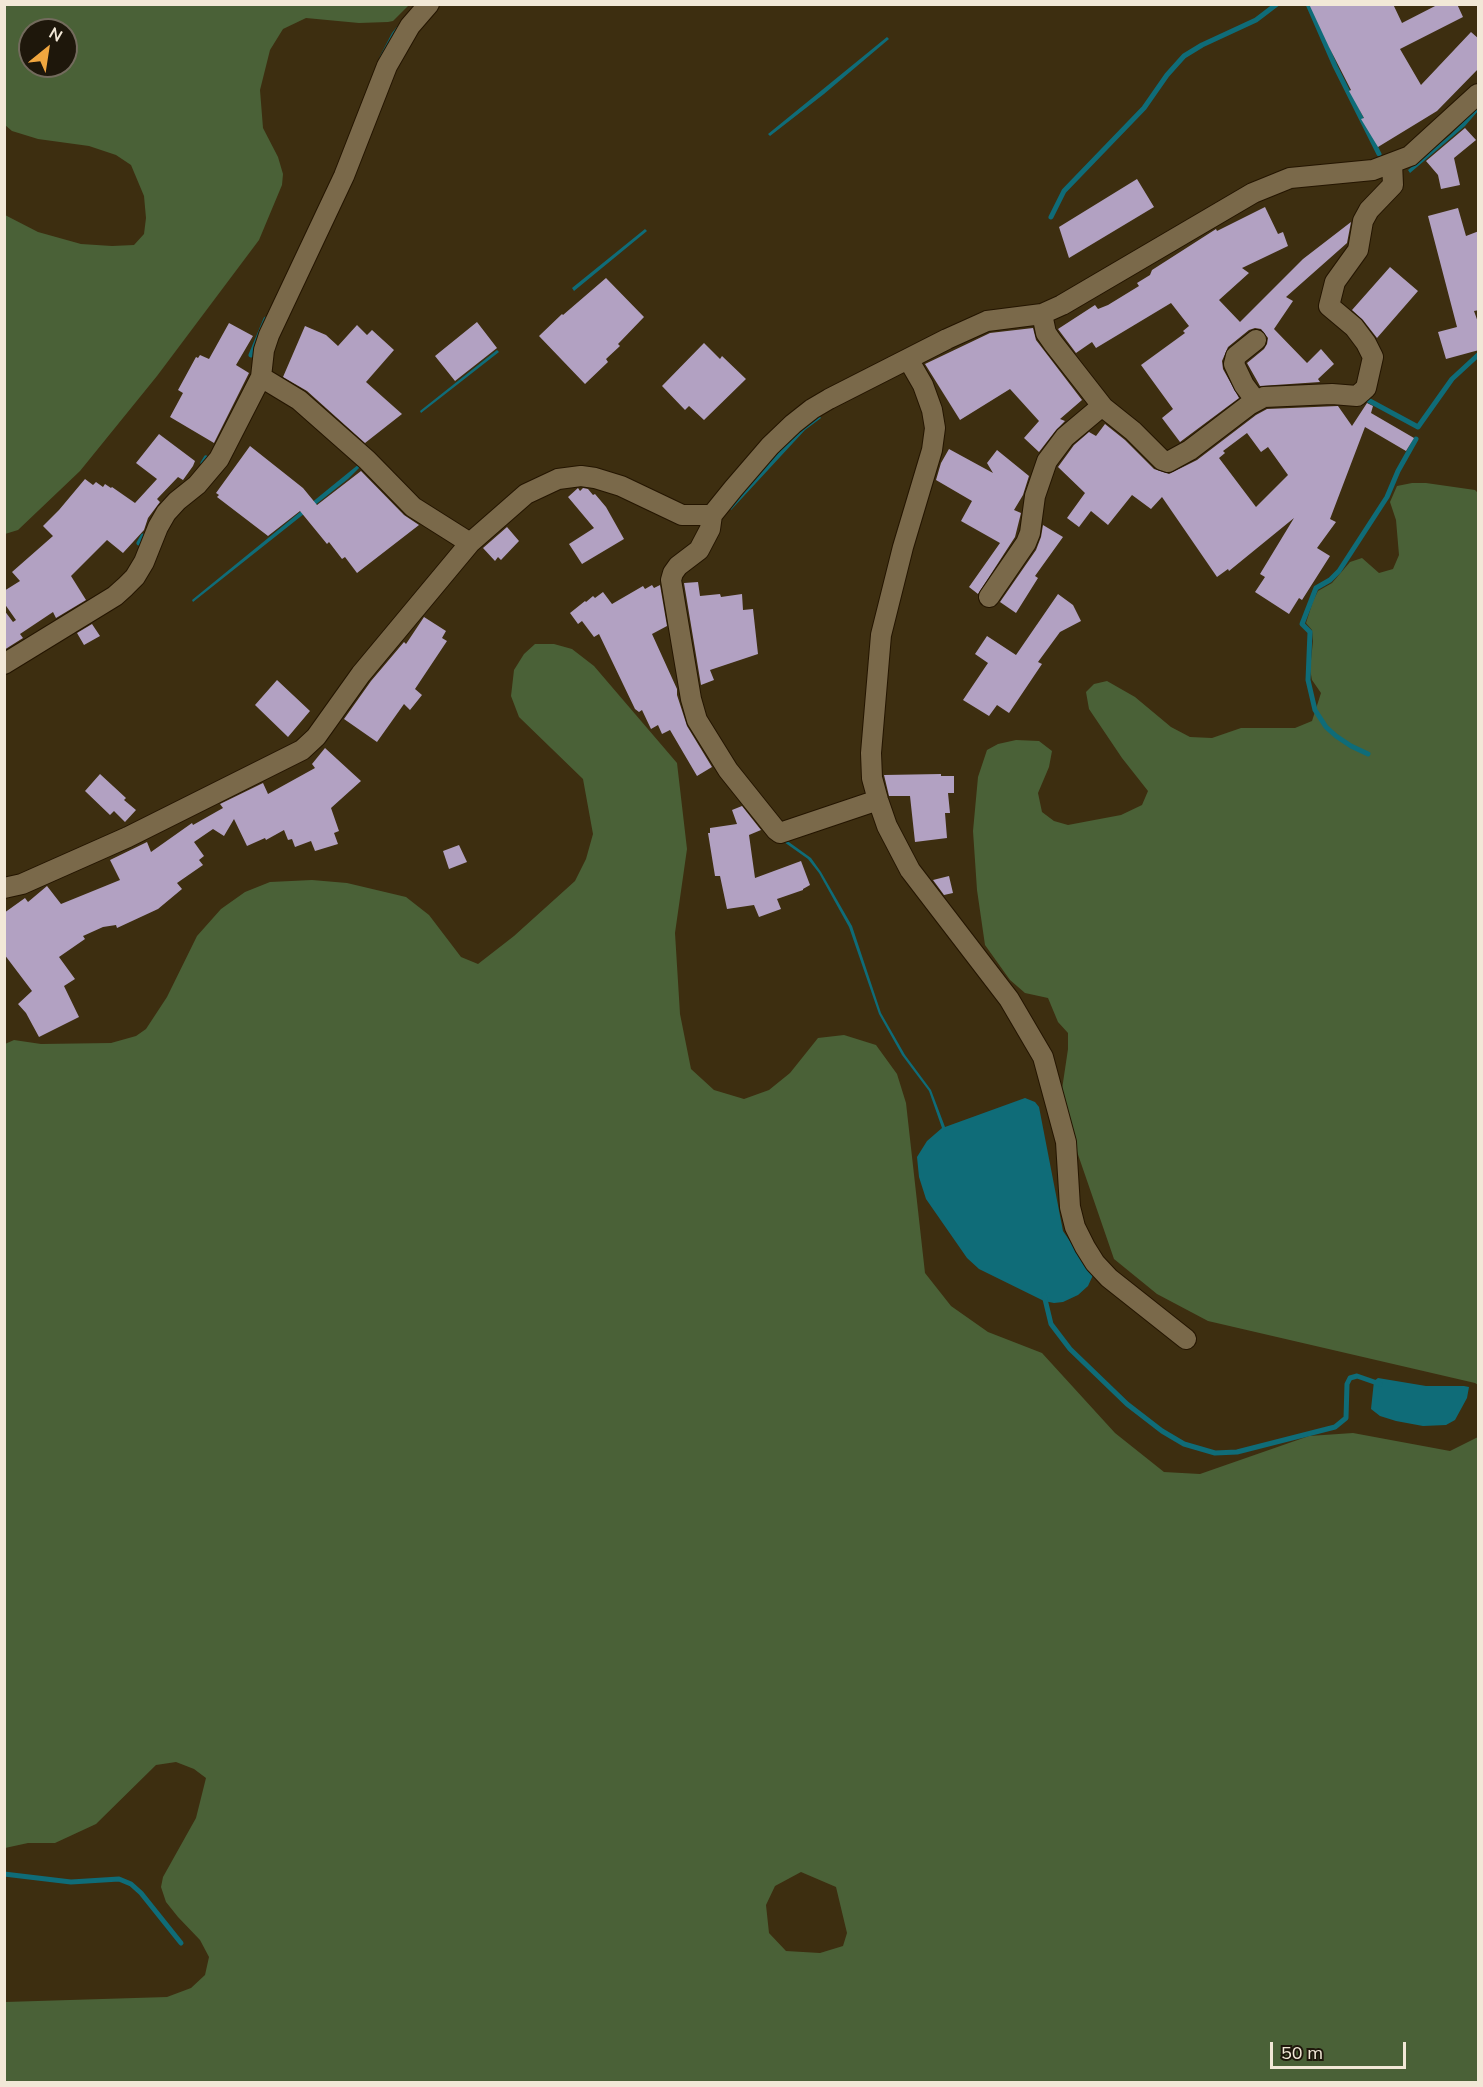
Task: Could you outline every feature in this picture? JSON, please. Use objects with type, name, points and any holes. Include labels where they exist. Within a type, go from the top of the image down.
[{"type":"street","points":[[4,664],[115,596],[135,577],[166,513],[209,472],[219,459],[261,377],[264,350],[269,335],[344,176],[387,66],[410,26],[429,4]]},
{"type":"street","points":[[878,800],[780,833],[713,748],[697,720],[690,699],[671,580],[678,566],[699,549],[710,529],[712,514],[770,446],[793,424],[829,399],[987,321],[1042,314],[1072,300],[1253,193],[1290,178],[1373,170],[1410,156],[1479,94]]},
{"type":"street","points":[[1042,314],[1046,333],[1053,344],[1102,406],[1168,462],[1190,450],[1264,397],[1332,394],[1357,396],[1366,388],[1373,357],[1354,327],[1329,306],[1335,282],[1358,250],[1363,220],[1369,210],[1393,185],[1392,163]]},
{"type":"street","points":[[1256,340],[1236,356],[1234,364],[1244,386],[1256,401]]},
{"type":"street","points":[[908,359],[923,385],[932,410],[935,428],[932,450],[903,547],[881,635],[871,753],[878,800],[887,826],[910,870],[1009,999],[1043,1057],[1066,1142],[1070,1207],[1075,1227],[1085,1247],[1095,1263],[1109,1278],[1186,1339]]},
{"type":"street","points":[[261,377],[299,400],[367,460],[413,507],[470,543]]},
{"type":"street","points":[[989,597],[1026,543],[1030,533],[1035,496],[1047,461],[1065,437],[1102,406]]},
{"type":"street","points":[[4,903],[9,887],[128,837],[302,750],[316,737],[361,674],[470,543],[526,494],[543,485],[568,477],[581,476],[607,481],[682,515],[712,514]]},
{"type":"green space","points":[[5,4],[409,5],[393,21],[388,22],[359,23],[306,18],[283,29],[270,50],[260,90],[263,128],[278,157],[283,174],[282,185],[259,240],[157,376],[80,471],[18,530],[5,534],[5,215],[38,232],[81,244],[112,246],[134,245],[144,234],[146,218],[144,196],[131,165],[116,155],[89,146],[38,139],[12,131],[5,125]]},
{"type":"green space","points":[[1412,483],[1475,490],[1478,493],[1478,1385],[1208,1321],[1157,1294],[1114,1259],[1073,1140],[1061,1096],[1068,1033],[1058,1022],[1048,998],[1025,993],[1010,980],[985,945],[977,890],[973,831],[978,777],[987,750],[998,744],[1016,740],[1039,741],[1052,751],[1049,767],[1038,793],[1042,812],[1054,821],[1068,825],[1121,815],[1142,805],[1148,791],[1122,758],[1089,709],[1086,692],[1094,684],[1107,681],[1135,697],[1171,727],[1190,737],[1212,738],[1241,728],[1295,728],[1312,721],[1321,693],[1312,680],[1310,669],[1312,630],[1306,623],[1313,601],[1318,591],[1332,583],[1350,562],[1362,558],[1379,573],[1393,569],[1399,555],[1396,520],[1390,502],[1397,486]]},
{"type":"green space","points":[[535,644],[554,644],[572,649],[594,666],[677,763],[687,849],[675,933],[680,1014],[691,1069],[714,1090],[744,1099],[769,1090],[790,1073],[818,1038],[844,1035],[876,1045],[897,1074],[906,1103],[925,1273],[951,1306],[988,1332],[1042,1353],[1115,1433],[1164,1472],[1200,1474],[1309,1436],[1353,1433],[1450,1451],[1478,1437],[1478,2082],[5,2082],[5,2002],[167,1997],[191,1988],[205,1975],[209,1957],[200,1940],[166,1902],[161,1887],[163,1877],[196,1818],[206,1778],[194,1769],[176,1762],[156,1765],[96,1824],[55,1843],[28,1843],[5,1848],[5,1044],[14,1040],[41,1044],[111,1043],[136,1036],[146,1029],[167,997],[197,936],[221,909],[245,892],[270,882],[312,880],[347,883],[406,897],[429,915],[461,957],[478,964],[514,936],[575,881],[586,859],[593,834],[583,779],[519,717],[511,696],[514,670],[524,654]],"holes":[[[801,1872],[836,1887],[847,1933],[843,1946],[820,1953],[786,1951],[769,1933],[766,1905],[775,1886]]]},
{"type":"water","points":[[414,5],[418,5],[338,175],[262,325],[335,174],[380,56],[392,33]]},
{"type":"water","points":[[887,37],[889,39],[824,94],[770,136],[768,134]]},
{"type":"water","points":[[1478,107],[1478,111],[1465,126],[1410,173],[1408,170],[1450,135]]},
{"type":"water","points":[[645,229],[647,231],[574,291],[572,288]]},
{"type":"water","points":[[497,350],[499,352],[421,413],[420,411]]},
{"type":"water","points":[[819,415],[821,418],[805,430],[731,510],[728,507],[803,426]]},
{"type":"water","points":[[359,464],[361,466],[348,479],[193,602],[192,600]]},
{"type":"water","points":[[786,840],[811,858],[852,926],[881,1013],[905,1055],[931,1090],[945,1127],[1025,1098],[1035,1102],[1039,1107],[1063,1231],[1093,1275],[1088,1286],[1078,1295],[1063,1302],[1044,1301],[979,1269],[967,1258],[926,1199],[919,1177],[917,1157],[927,1141],[942,1128],[929,1091],[902,1055],[879,1014],[849,927],[819,873],[808,859],[784,842]]},
{"type":"water","points":[[1378,1378],[1426,1386],[1469,1387],[1467,1398],[1455,1420],[1446,1425],[1423,1426],[1380,1416],[1371,1409],[1374,1381]]},
{"type":"building","points":[[1309,4],[1393,4],[1402,23],[1439,4],[1457,4],[1463,17],[1400,49],[1421,85],[1471,32],[1479,39],[1479,68],[1437,111],[1378,147],[1361,119],[1364,118]]},
{"type":"building","points":[[1465,128],[1476,140],[1454,158],[1460,185],[1441,189],[1438,175],[1426,161]]},
{"type":"building","points":[[1137,179],[1154,207],[1069,258],[1059,227]]},
{"type":"building","points":[[1265,207],[1278,234],[1283,232],[1288,246],[1242,268],[1249,273],[1219,300],[1240,322],[1303,259],[1351,222],[1347,243],[1286,297],[1293,301],[1274,329],[1307,363],[1321,349],[1334,364],[1318,379],[1320,382],[1260,386],[1247,363],[1264,349],[1268,338],[1261,329],[1249,330],[1228,347],[1222,361],[1223,369],[1239,398],[1180,442],[1162,418],[1173,409],[1141,365],[1185,333],[1183,331],[1189,326],[1171,303],[1096,348],[1092,342],[1076,353],[1058,329],[1095,305],[1098,309],[1108,305],[1139,286],[1137,283],[1150,275],[1152,270],[1216,229],[1217,231]]},
{"type":"building","points":[[1458,208],[1466,236],[1479,231],[1479,310],[1474,311],[1479,325],[1479,350],[1446,359],[1438,332],[1457,327],[1428,216]]},
{"type":"building","points":[[1390,267],[1418,291],[1377,338],[1352,310]]},
{"type":"building","points":[[606,278],[644,317],[606,359],[608,362],[585,384],[539,336]]},
{"type":"building","points":[[477,322],[497,348],[455,381],[435,356]]},
{"type":"building","points":[[229,323],[253,336],[236,365],[249,373],[214,443],[170,417],[183,393],[178,390],[196,357],[200,355],[209,359]]},
{"type":"building","points":[[357,325],[367,335],[372,330],[394,350],[366,382],[402,414],[365,443],[307,391],[283,377],[305,326],[326,335],[338,346]]},
{"type":"building","points":[[1033,328],[1036,340],[1082,400],[1060,419],[1065,421],[1039,452],[1024,438],[1039,421],[1010,389],[960,420],[925,364],[990,333]]},
{"type":"building","points":[[704,343],[720,359],[722,356],[746,379],[704,420],[689,406],[685,410],[662,386]]},
{"type":"building","points":[[1367,403],[1373,406],[1371,413],[1414,438],[1406,451],[1365,427],[1330,519],[1336,522],[1317,548],[1330,556],[1302,600],[1299,598],[1289,614],[1255,592],[1265,577],[1260,574],[1294,518],[1229,571],[1228,569],[1217,577],[1162,497],[1151,509],[1132,495],[1108,525],[1091,511],[1079,527],[1067,518],[1085,493],[1058,467],[1074,445],[1089,432],[1096,436],[1105,424],[1154,469],[1169,474],[1197,460],[1267,409],[1338,406],[1352,426]],"holes":[[[1247,433],[1261,452],[1268,447],[1288,475],[1256,507],[1219,458],[1225,453],[1223,451]]]},
{"type":"building","points":[[159,434],[195,461],[183,480],[178,477],[157,499],[160,502],[148,518],[144,530],[123,553],[107,540],[71,576],[86,600],[56,618],[53,612],[20,634],[23,638],[4,650],[4,610],[13,622],[16,620],[4,603],[4,591],[20,581],[12,572],[53,536],[43,526],[85,479],[93,485],[96,482],[103,487],[105,484],[112,487],[135,503],[157,479],[136,463]]},
{"type":"building","points":[[250,446],[303,488],[317,505],[361,471],[404,515],[419,525],[357,573],[345,557],[342,559],[329,542],[327,544],[300,511],[268,536],[217,497],[219,495],[216,493]]},
{"type":"building","points":[[949,449],[993,473],[987,463],[997,450],[1029,476],[1023,495],[1014,510],[1021,513],[1015,537],[978,594],[969,587],[1000,543],[961,521],[972,501],[936,480],[941,463]]},
{"type":"building","points":[[578,488],[580,491],[583,488],[588,489],[593,495],[595,494],[606,507],[624,539],[582,564],[569,544],[594,528],[568,497]]},
{"type":"building","points":[[1043,525],[1063,537],[1035,576],[1038,578],[1016,613],[1000,602],[1036,550]]},
{"type":"building","points":[[507,527],[519,541],[501,560],[498,557],[495,561],[483,548]]},
{"type":"building","points":[[698,582],[700,596],[720,594],[721,597],[742,594],[743,610],[753,609],[758,654],[710,670],[714,680],[701,685],[684,583]]},
{"type":"building","points":[[652,585],[654,588],[660,585],[667,626],[652,634],[677,689],[687,726],[712,767],[697,776],[670,730],[662,734],[658,725],[651,729],[642,710],[639,712],[635,709],[599,634],[594,637],[582,621],[578,624],[570,613],[585,601],[603,592],[612,604],[643,586],[645,589]]},
{"type":"building","points":[[1058,594],[1073,605],[1081,621],[1060,632],[1038,662],[1042,664],[1009,713],[997,705],[989,716],[963,700],[988,663],[975,654],[987,636],[1016,655]]},
{"type":"building","points":[[424,617],[446,631],[442,638],[447,641],[415,689],[422,695],[410,710],[404,704],[377,742],[344,719],[371,681],[404,642],[406,644]]},
{"type":"building","points":[[92,624],[100,636],[84,645],[77,633]]},
{"type":"building","points":[[277,680],[310,711],[288,737],[255,705]]},
{"type":"building","points":[[325,748],[361,781],[331,808],[339,831],[334,833],[338,844],[315,851],[311,841],[295,847],[292,839],[288,840],[284,830],[266,840],[265,838],[247,846],[234,819],[224,836],[213,829],[194,842],[204,856],[199,860],[203,865],[177,883],[182,889],[158,909],[117,928],[116,925],[103,927],[83,936],[85,939],[59,957],[75,979],[64,986],[79,1017],[39,1037],[26,1013],[18,1004],[32,991],[4,954],[4,913],[25,898],[28,902],[47,886],[61,904],[120,880],[110,860],[147,842],[151,852],[192,823],[193,825],[223,808],[220,804],[263,783],[268,794],[315,768],[312,764]]},
{"type":"building","points":[[100,774],[136,810],[125,822],[114,811],[110,815],[85,791]]},
{"type":"building","points":[[941,774],[941,776],[954,776],[954,793],[948,793],[950,813],[945,813],[947,838],[915,842],[910,796],[889,796],[884,775]]},
{"type":"building","points":[[742,806],[761,830],[749,835],[755,878],[801,861],[810,885],[803,890],[777,899],[781,909],[759,917],[754,905],[727,909],[720,876],[715,876],[708,833],[710,833],[710,828],[737,824],[732,810]]},
{"type":"building","points":[[459,845],[467,862],[449,869],[443,851]]},
{"type":"building","points":[[949,876],[953,893],[944,895],[933,880]]},
{"type":"waterway","points":[[1051,217],[1064,191],[1144,108],[1167,75],[1184,56],[1256,20],[1277,4]]},
{"type":"waterway","points":[[1308,4],[1335,66],[1379,154]]},
{"type":"waterway","points":[[251,355],[266,319]]},
{"type":"waterway","points":[[1368,400],[1418,427],[1452,379],[1478,355]]},
{"type":"waterway","points":[[1368,754],[1336,736],[1326,727],[1315,710],[1308,680],[1310,632],[1302,624],[1316,588],[1330,580],[1339,571],[1387,497],[1416,439]]},
{"type":"waterway","points":[[203,463],[206,458]]},
{"type":"waterway","points":[[139,543],[143,536]]},
{"type":"waterway","points":[[1044,1295],[1051,1324],[1070,1349],[1127,1404],[1162,1431],[1184,1444],[1215,1453],[1237,1452],[1335,1427],[1346,1418],[1347,1384],[1350,1378],[1357,1376],[1380,1384]]},
{"type":"waterway","points":[[4,1874],[71,1882],[119,1879],[131,1884],[141,1893],[181,1943]]}]
